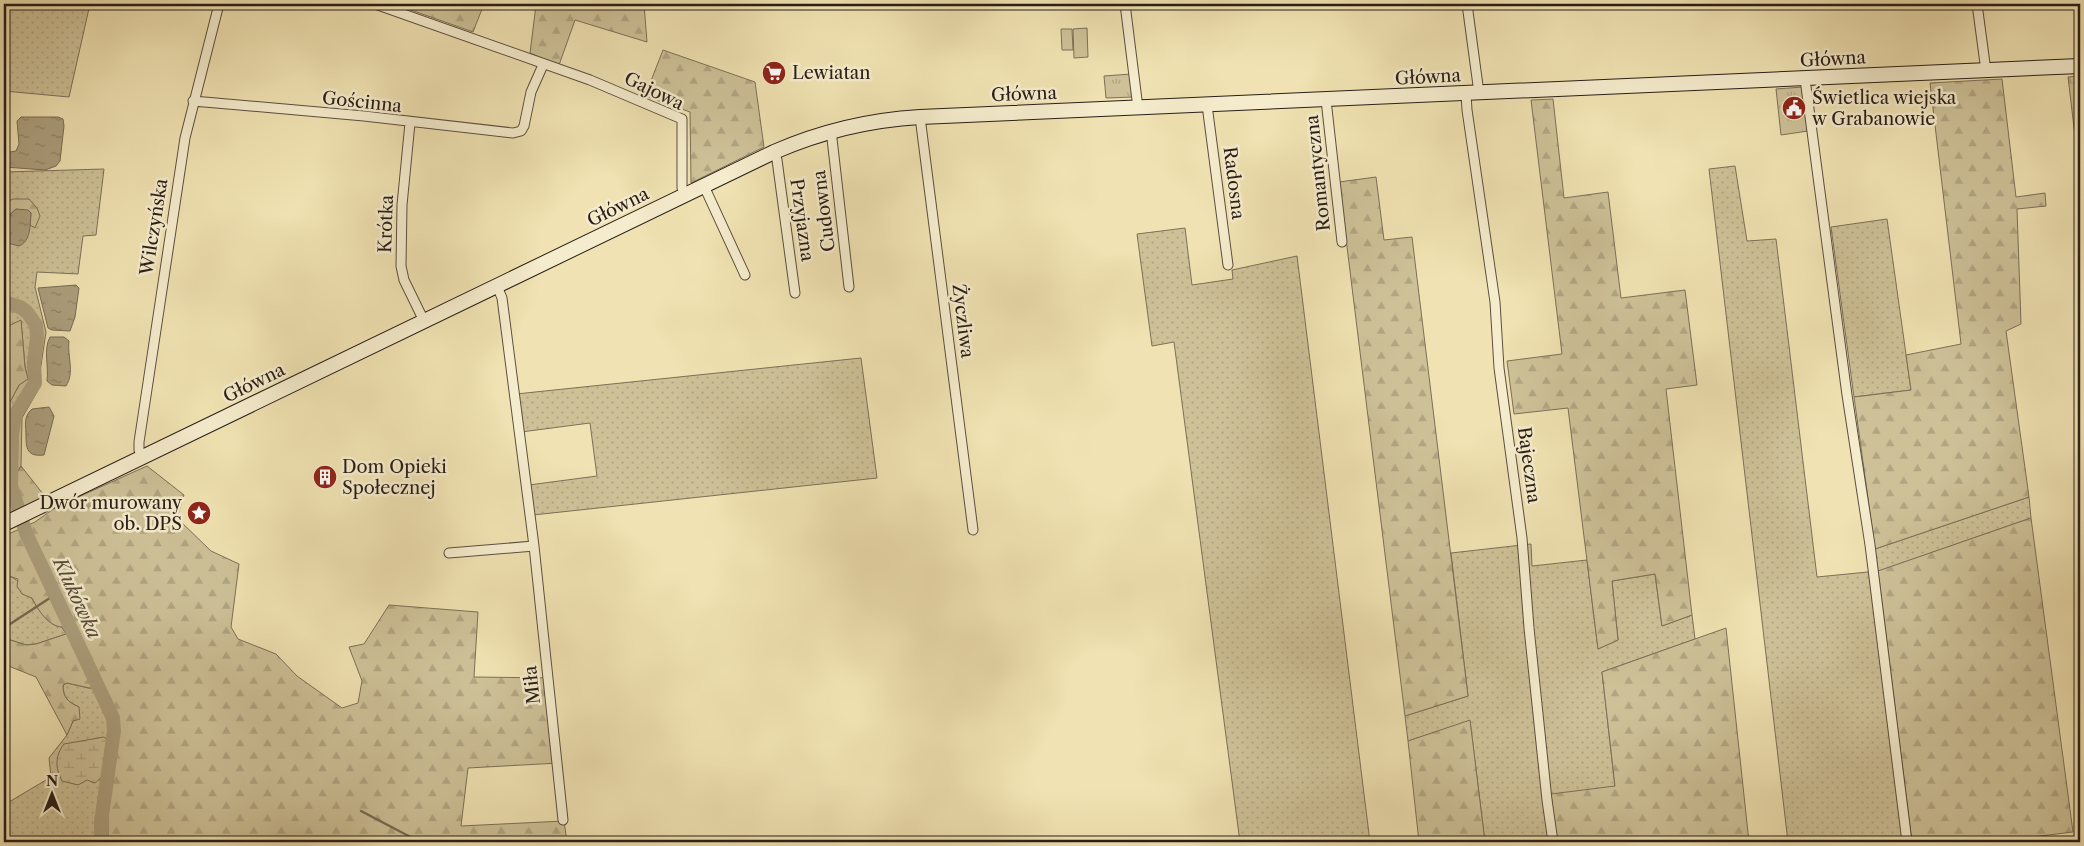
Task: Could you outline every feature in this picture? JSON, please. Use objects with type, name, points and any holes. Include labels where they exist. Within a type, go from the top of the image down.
[{"type":"street","name":"Wilczyńska","points":[[142,458],[139,442],[176,190],[193,102],[219,4]]},
{"type":"street","name":"Gajowa","points":[[375,4],[543,65],[590,80],[682,119],[682,188],[685,195]]},
{"type":"street","points":[[1125,4],[1138,108]]},
{"type":"street","name":"Bajeczna","points":[[1467,4],[1472,93],[1468,119],[1494,302],[1501,379],[1522,538],[1529,628],[1553,842]]},
{"type":"street","points":[[1977,4],[1986,71]]},
{"type":"street","name":"Gościnna","points":[[193,102],[364,116],[514,134],[521,131],[524,126],[532,92],[543,65]]},
{"type":"street","name":"Główna","points":[[4,524],[774,152],[830,130],[879,120],[920,117],[2078,66]]},
{"type":"street","points":[[1805,79],[1870,545],[1907,842]]},
{"type":"street","name":"Romantyczna","points":[[1326,100],[1342,242]]},
{"type":"street","name":"Radosna","points":[[1207,105],[1228,266]]},
{"type":"street","name":"Życzliwa","points":[[920,117],[973,530]]},
{"type":"street","name":"Krótka","points":[[410,123],[402,205],[401,266],[404,280],[424,321]]},
{"type":"street","name":"Cudowna","points":[[830,130],[849,287]]},
{"type":"street","name":"Przyjazna","points":[[774,152],[777,160],[795,293]]},
{"type":"street","points":[[704,186],[745,276]]},
{"type":"street","name":"Miła","points":[[497,286],[502,298],[534,546],[563,820]]},
{"type":"street","points":[[449,553],[534,546]]},
{"type":"green space","points":[[4,4],[90,4],[69,97],[4,91]]},
{"type":"green space","points":[[394,4],[484,4],[473,32]]},
{"type":"green space","points":[[533,4],[644,4],[647,42],[575,20],[559,65],[530,53],[536,5]]},
{"type":"green space","points":[[1087,28],[1088,57],[1074,58],[1073,29]]},
{"type":"green space","points":[[1061,29],[1072,29],[1073,50],[1062,50]]},
{"type":"green space","points":[[663,50],[755,82],[764,147],[691,183],[690,112],[645,96]]},
{"type":"green space","points":[[1131,74],[1134,97],[1106,98],[1104,76]]},
{"type":"green space","points":[[2080,76],[2080,178],[2068,77]]},
{"type":"green space","points":[[2002,79],[2016,197],[2045,193],[2046,206],[2017,209],[2021,324],[2006,331],[2029,497],[1875,549],[1854,397],[1911,390],[1906,355],[1961,344],[1930,83]]},
{"type":"green space","points":[[1803,87],[1808,131],[1781,135],[1776,89]]},
{"type":"green space","points":[[1553,99],[1564,198],[1608,192],[1621,298],[1685,290],[1697,385],[1666,389],[1692,615],[1662,626],[1655,574],[1612,581],[1618,640],[1598,649],[1568,408],[1514,414],[1507,361],[1562,354],[1531,100]]},
{"type":"green space","points":[[1735,166],[1747,241],[1776,239],[1817,577],[1878,571],[1875,549],[2029,497],[2031,518],[1879,571],[1912,842],[1788,842],[1709,169]]},
{"type":"green space","points":[[104,169],[96,235],[83,236],[78,274],[37,272],[35,287],[46,332],[37,392],[22,418],[21,466],[13,479],[6,475],[4,463],[4,405],[10,402],[19,385],[28,378],[25,367],[21,321],[4,328],[4,172]]},
{"type":"green space","points":[[1376,177],[1384,240],[1412,237],[1468,696],[1405,716],[1339,182]]},
{"type":"green space","points":[[13,199],[29,199],[37,208],[40,216],[35,228],[30,225],[31,213],[16,209],[8,218],[4,231],[4,203]]},
{"type":"green space","points":[[1887,219],[1911,390],[1854,397],[1831,227]]},
{"type":"green space","points":[[1185,228],[1192,285],[1233,279],[1232,270],[1297,256],[1370,842],[1240,842],[1174,342],[1152,346],[1137,234]]},
{"type":"green space","points":[[21,320],[25,367],[28,379],[19,385],[10,402],[4,405],[4,328]]},
{"type":"green space","points":[[861,358],[877,478],[533,515],[529,485],[597,476],[590,423],[521,432],[516,394]]},
{"type":"green space","points":[[4,463],[6,475],[13,479],[21,466],[47,499],[4,520]]},
{"type":"green space","points":[[147,466],[184,495],[177,518],[211,551],[239,564],[231,627],[238,639],[276,654],[297,676],[342,708],[358,703],[362,681],[349,647],[364,644],[389,605],[478,612],[474,677],[551,678],[559,763],[468,768],[461,826],[564,821],[567,842],[106,842],[108,837],[108,806],[111,785],[108,782],[93,778],[108,748],[117,743],[119,721],[103,687],[89,688],[67,683],[63,685],[65,696],[79,707],[80,719],[73,721],[67,735],[36,677],[11,667],[4,660],[4,638],[26,645],[36,644],[66,634],[62,627],[52,624],[44,617],[32,598],[22,594],[17,586],[18,579],[9,576],[4,577],[4,536],[35,522],[56,507]]},
{"type":"green space","points":[[2031,518],[2073,832],[1992,842],[1912,842],[1878,571]]},
{"type":"green space","points":[[1531,544],[1532,566],[1587,560],[1598,649],[1618,640],[1612,581],[1655,574],[1662,626],[1692,615],[1695,639],[1602,672],[1615,786],[1557,842],[1485,842],[1470,721],[1408,741],[1405,716],[1468,696],[1451,553]]},
{"type":"green space","points":[[9,576],[17,580],[24,587],[47,619],[54,625],[62,627],[66,634],[36,644],[26,645],[4,638],[4,577]]},
{"type":"green space","points":[[1726,628],[1749,842],[1557,842],[1551,794],[1615,786],[1602,672]]},
{"type":"green space","points":[[67,683],[89,688],[103,687],[119,721],[117,743],[108,748],[93,778],[109,782],[111,785],[108,806],[108,837],[106,842],[4,842],[4,805],[51,777],[49,758],[67,735],[79,707],[65,696],[63,685]]},
{"type":"green space","points":[[1470,720],[1485,842],[1419,842],[1408,741]]},
{"type":"green space","points":[[104,737],[109,741],[108,759],[106,769],[100,778],[95,783],[87,780],[78,785],[62,781],[57,762],[64,744]]},
{"type":"water","points":[[21,117],[58,117],[63,119],[60,161],[56,166],[45,170],[4,167],[4,153],[16,151],[19,144],[17,121]]},
{"type":"water","points":[[16,209],[28,210],[31,213],[28,237],[19,246],[4,242],[6,224],[9,216]]},
{"type":"water","points":[[76,285],[79,288],[75,317],[70,331],[48,328],[38,288]]},
{"type":"water","points":[[50,337],[64,337],[69,341],[70,375],[66,386],[52,385],[47,381],[47,347]]},
{"type":"water","points":[[49,407],[54,416],[44,455],[34,455],[29,451],[26,444],[26,418],[32,409]]},
{"type":"waterway","name":"Klukówka","points":[[4,302],[20,307],[27,312],[36,325],[37,337],[34,363],[35,383],[15,415],[12,434],[11,486],[26,533],[113,718],[114,731],[101,822],[101,842]]},
{"type":"waterway","points":[[4,628],[56,594]]},
{"type":"waterway","points":[[361,811],[420,842]]},
{"type":"place","name":"Lewiatan","points":[[774,73]]},
{"type":"place","name":"Świetlica wiejska w Grabanowie","points":[[1794,108]]},
{"type":"place","name":"Dom Opieki Społecznej","points":[[325,477]]},
{"type":"place","name":"Dwór murowany ob. DPS","points":[[199,513]]}]
